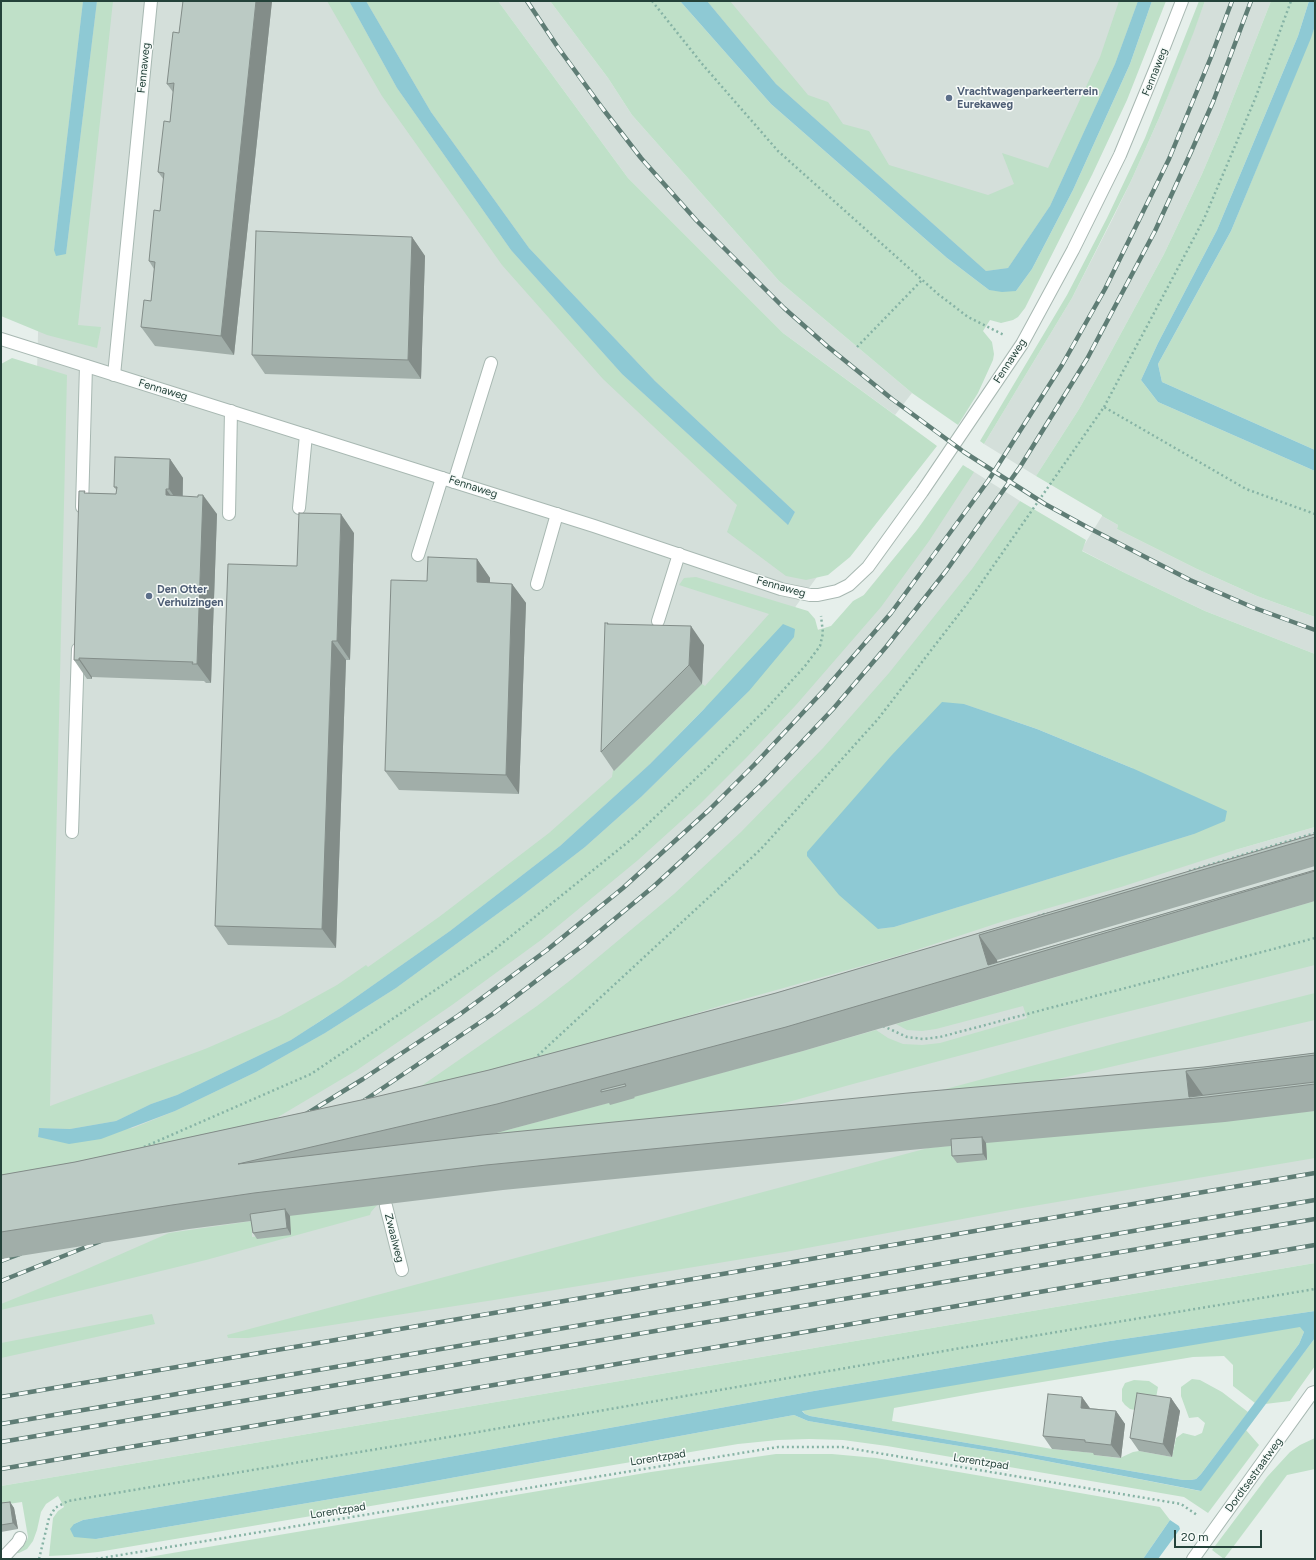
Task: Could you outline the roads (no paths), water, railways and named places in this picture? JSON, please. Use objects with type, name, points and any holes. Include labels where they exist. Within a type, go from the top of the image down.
[{"type":"street","name":"Fennaweg","points":[[114,375],[151,1]]},
{"type":"street","name":"Fennaweg","points":[[1,339],[556,514],[781,589],[803,594],[818,595],[837,591],[849,585],[868,567],[922,492],[1022,344],[1073,250],[1120,155],[1158,66],[1182,1]]},
{"type":"street","points":[[454,482],[491,363]]},
{"type":"street","points":[[82,521],[86,366]]},
{"type":"street","points":[[229,514],[231,411]]},
{"type":"street","points":[[299,508],[306,435]]},
{"type":"street","points":[[418,555],[442,478]]},
{"type":"street","points":[[537,584],[556,514]]},
{"type":"street","points":[[658,621],[678,554]]},
{"type":"street","points":[[72,832],[78,641]]},
{"type":"street","name":"Zwaalweg","points":[[386,1206],[402,1270]]},
{"type":"street","name":"Dordtsestraatweg","points":[[1193,1559],[1314,1392]]},
{"type":"street","points":[[2,1559],[20,1538]]},
{"type":"water","points":[[83,1],[97,1],[66,254],[56,256],[54,250]]},
{"type":"water","points":[[349,1],[366,1],[431,112],[529,248],[655,381],[795,512],[788,525],[622,374],[511,250],[397,88]]},
{"type":"water","points":[[680,1],[707,1],[776,84],[986,271],[1008,268],[1050,206],[1115,64],[1138,1],[1152,1],[1130,64],[1073,190],[1032,269],[1016,291],[1002,292],[989,290],[947,258],[771,104]]},
{"type":"water","points":[[1309,1],[1315,1],[1315,26],[1311,38],[1231,231],[1158,364],[1162,382],[1315,450],[1315,471],[1158,402],[1141,380],[1158,343],[1217,230],[1298,36]]},
{"type":"water","points":[[783,624],[795,629],[794,637],[749,691],[641,797],[585,847],[519,898],[396,988],[325,1033],[256,1072],[175,1111],[101,1139],[69,1144],[38,1137],[39,1128],[70,1129],[116,1121],[151,1104],[177,1095],[291,1040],[342,1007],[450,931],[560,846],[650,764],[705,708]]},
{"type":"water","points":[[942,702],[964,704],[1037,729],[1132,768],[1227,811],[1225,821],[1194,834],[894,927],[878,929],[839,895],[807,856],[807,852],[891,756]]},
{"type":"water","points":[[1315,1311],[1315,1338],[1201,1491],[1015,1455],[808,1421],[794,1415],[402,1487],[96,1539],[74,1537],[70,1529],[74,1524],[83,1520],[399,1466],[814,1391],[1110,1341]],"holes":[[[1300,1327],[1304,1332],[1299,1344],[1201,1474],[1196,1479],[1191,1480],[1183,1480],[810,1416],[802,1411]]]},
{"type":"water","points":[[1170,1520],[1179,1526],[1180,1529],[1158,1559],[1143,1559]]},
{"type":"railway","points":[[527,1],[557,46],[603,109],[641,158],[696,220],[784,308],[827,346],[892,399],[964,452],[1045,504],[1087,527],[1190,580],[1252,607],[1315,630]]},
{"type":"railway","points":[[303,1116],[363,1079],[459,1015],[547,950],[623,888],[709,810],[754,765],[825,689],[891,613],[988,481],[1062,365],[1105,289],[1169,159],[1211,57],[1232,1]]},
{"type":"railway","points":[[359,1104],[494,1013],[582,946],[653,887],[764,782],[833,709],[886,647],[946,571],[1020,467],[1087,359],[1155,231],[1213,102],[1251,1]]},
{"type":"railway","points":[[1,1397],[1315,1173]]},
{"type":"railway","points":[[1,1424],[1315,1200]]},
{"type":"railway","points":[[1,1442],[1315,1219]]},
{"type":"railway","points":[[1,1281],[101,1241]]},
{"type":"railway","points":[[1,1469],[1315,1245]]},
{"type":"railway","points":[[1,1261],[20,1254]]},
{"type":"place","name":"Vrachtwagenparkeerterrein Eurekaweg","points":[[949,98]]},
{"type":"place","name":"Den Otter Verhuizingen","points":[[149,596]]}]
